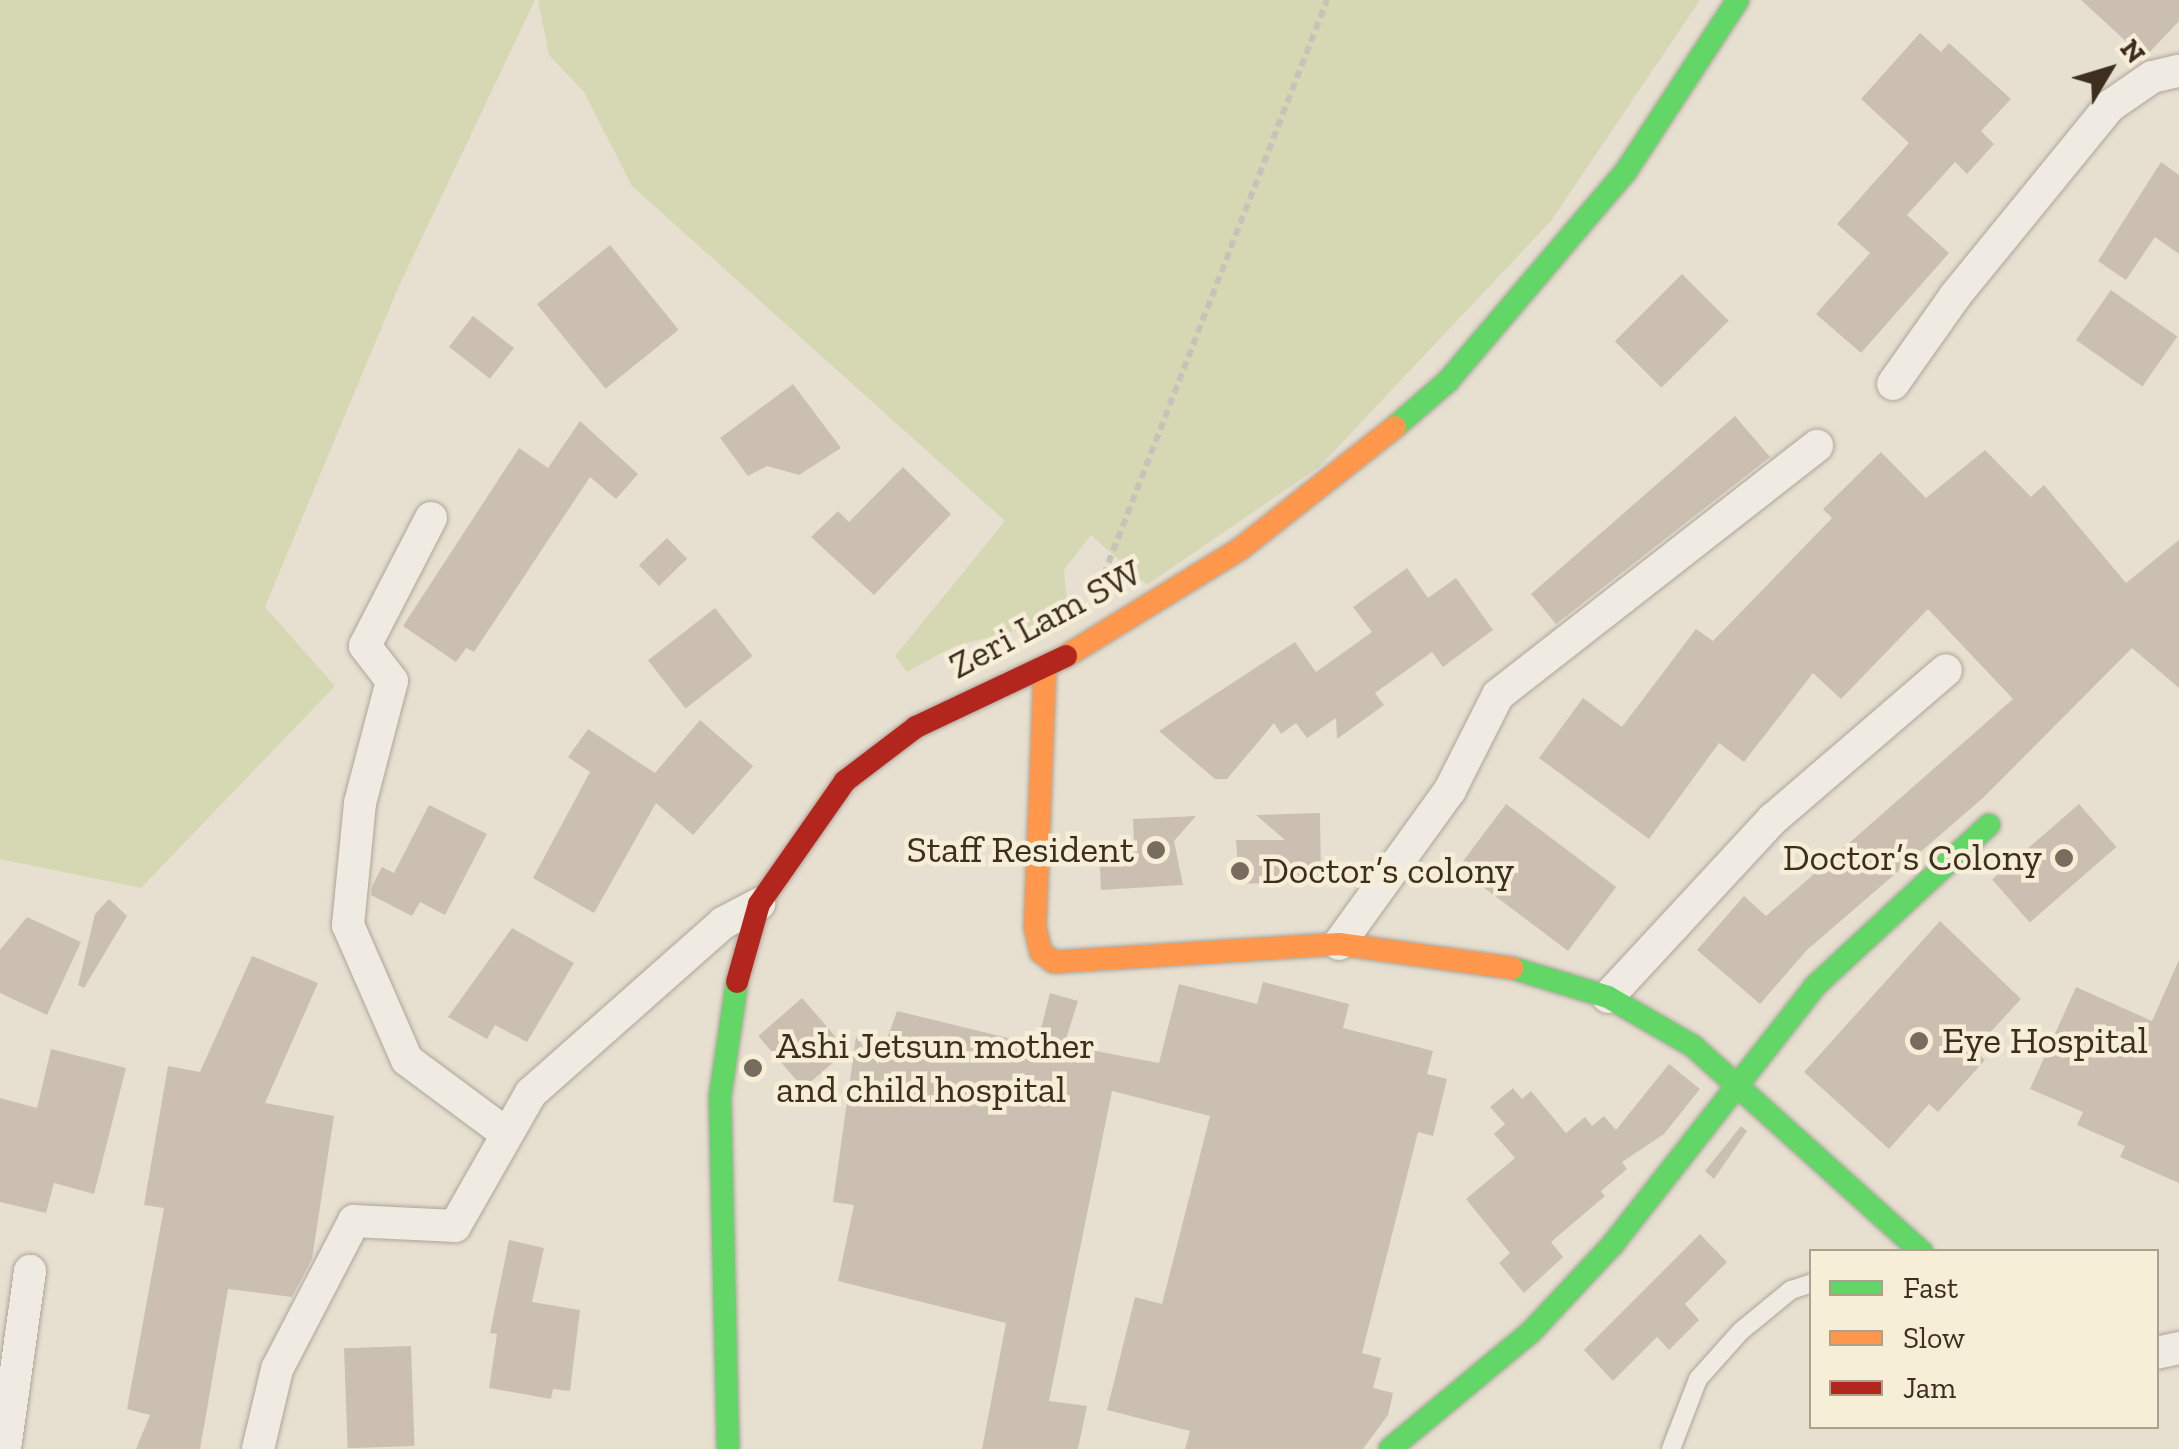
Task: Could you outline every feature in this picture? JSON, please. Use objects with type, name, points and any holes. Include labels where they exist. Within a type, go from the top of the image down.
[{"type":"street","name":"Zeri Lam SW","points":[[728,1449],[720,1097],[728,1016],[760,904],[845,781],[916,726],[1045,668],[1240,549],[1448,381],[1626,171],[1738,0]]},
{"type":"street","points":[[1893,384],[1954,296],[2110,106],[2152,76],[2179,71]]},
{"type":"street","points":[[1339,944],[1450,790],[1498,696],[1817,446]]},
{"type":"street","points":[[432,518],[366,646],[392,681],[360,803],[348,925],[407,1060],[508,1134]]},
{"type":"street","points":[[1045,668],[1046,807],[1035,881],[1040,952],[1054,962],[1339,944],[1523,970],[1608,997],[1693,1046],[1919,1249]]},
{"type":"street","points":[[1608,997],[1773,818],[1946,670]]},
{"type":"street","points":[[1390,1449],[1531,1332],[1738,1088],[1815,986],[1989,825]]},
{"type":"street","points":[[258,1449],[277,1368],[354,1221],[455,1226],[531,1093],[723,923],[760,904]]},
{"type":"street","points":[[5,1449],[30,1271]]},
{"type":"lane","points":[[1672,1449],[1698,1379],[1766,1310],[1809,1285]]},
{"type":"path","points":[[1094,598],[1328,0]]},
{"type":"green space","points":[[0,0],[535,0],[398,288],[265,607],[335,686],[141,888],[0,859]]},
{"type":"green space","points":[[538,0],[1700,0],[1551,221],[1319,467],[1147,585],[1091,535],[1064,570],[1067,604],[1059,619],[952,647],[907,672],[895,656],[1005,521],[632,186],[584,92],[549,55]]},
{"type":"building","points":[[2081,0],[2179,0],[2179,21],[2144,58]]},
{"type":"building","points":[[1920,33],[1941,52],[1949,43],[2011,99],[1981,131],[1994,144],[1967,174],[1955,162],[1907,215],[1949,253],[1861,353],[1816,314],[1870,253],[1837,224],[1909,143],[1861,99]]},
{"type":"building","points":[[2161,162],[2179,175],[2179,254],[2155,237],[2126,280],[2098,261]]},
{"type":"building","points":[[610,245],[679,330],[606,389],[537,304]]},
{"type":"building","points":[[1682,274],[1729,321],[1661,388],[1615,341]]},
{"type":"building","points":[[2111,290],[2177,336],[2142,386],[2076,340]]},
{"type":"building","points":[[473,316],[514,348],[490,379],[449,347]]},
{"type":"building","points":[[793,384],[841,448],[799,475],[767,466],[748,476],[720,438]]},
{"type":"building","points":[[1735,416],[1770,457],[1556,624],[1531,594]]},
{"type":"building","points":[[580,421],[638,474],[616,499],[590,477],[474,652],[466,648],[456,662],[403,626],[519,448],[548,468]]},
{"type":"building","points":[[1985,450],[2031,497],[2044,485],[2126,583],[2179,540],[2179,688],[2132,648],[1984,797],[1807,950],[1760,1004],[1697,950],[1744,896],[1766,916],[2013,699],[1928,609],[1841,699],[1813,673],[1744,762],[1719,743],[1649,839],[1539,758],[1583,698],[1622,727],[1696,629],[1713,641],[1832,518],[1823,509],[1881,452],[1926,498]]},
{"type":"building","points":[[903,467],[951,514],[874,595],[811,537],[838,511],[849,522]]},
{"type":"building","points":[[667,538],[687,559],[659,586],[639,565]]},
{"type":"building","points":[[1407,568],[1428,598],[1456,578],[1493,630],[1443,667],[1432,652],[1375,693],[1384,705],[1337,739],[1336,718],[1307,738],[1296,723],[1281,734],[1274,723],[1227,779],[1215,779],[1159,731],[1295,642],[1316,672],[1372,632],[1353,607]]},
{"type":"building","points":[[715,608],[753,656],[686,708],[648,660]]},
{"type":"building","points":[[700,720],[753,766],[693,835],[656,803],[594,913],[533,878],[590,772],[568,757],[588,729],[655,773]]},
{"type":"building","points":[[1506,804],[1616,887],[1568,951],[1458,868]]},
{"type":"building","points":[[2079,804],[2116,847],[2030,922],[1992,879]]},
{"type":"building","points":[[429,805],[487,834],[445,915],[420,902],[412,916],[371,895],[372,886],[382,867],[394,873]]},
{"type":"building","points":[[1320,813],[1321,881],[1239,884],[1236,840],[1285,840],[1256,815]]},
{"type":"building","points":[[1196,816],[1174,841],[1183,885],[1101,890],[1099,846],[1134,844],[1133,819]]},
{"type":"building","points":[[109,899],[127,916],[84,988],[78,985],[95,914]]},
{"type":"building","points":[[27,917],[81,942],[47,1015],[0,993],[0,950]]},
{"type":"building","points":[[1940,921],[2021,999],[1974,1050],[1985,1060],[1938,1112],[1929,1104],[1889,1149],[1804,1072]]},
{"type":"building","points":[[512,928],[574,963],[527,1042],[495,1025],[487,1039],[448,1017]]},
{"type":"building","points":[[252,956],[318,983],[265,1103],[334,1116],[312,1259],[292,1297],[228,1289],[200,1449],[136,1449],[150,1415],[127,1409],[164,1208],[144,1205],[168,1066],[200,1072]]},
{"type":"building","points":[[2179,960],[2179,1183],[2120,1157],[2125,1146],[2077,1125],[2083,1112],[2030,1089],[2076,987],[2152,1021]]},
{"type":"building","points":[[1263,982],[1349,1004],[1343,1028],[1433,1051],[1427,1074],[1447,1079],[1433,1136],[1418,1132],[1362,1353],[1381,1358],[1373,1388],[1393,1393],[1388,1415],[1363,1449],[1185,1449],[1190,1431],[1107,1410],[1135,1297],[1162,1304],[1210,1116],[1112,1091],[1049,1401],[1087,1406],[1078,1449],[982,1449],[1006,1323],[838,1281],[854,1205],[833,1202],[856,1037],[878,1064],[897,1011],[1037,1045],[1050,993],[1078,1001],[1064,1045],[1159,1063],[1179,984],[1257,1004]]},
{"type":"building","points":[[802,998],[847,1050],[803,1088],[758,1036]]},
{"type":"building","points":[[51,1049],[126,1068],[94,1194],[54,1183],[46,1213],[0,1202],[0,1098],[37,1108]]},
{"type":"building","points":[[1669,1064],[1700,1089],[1664,1134],[1622,1162],[1627,1169],[1601,1191],[1605,1196],[1551,1242],[1563,1257],[1524,1293],[1499,1263],[1510,1253],[1466,1199],[1515,1158],[1494,1134],[1505,1124],[1490,1107],[1513,1088],[1522,1099],[1531,1091],[1566,1133],[1585,1117],[1592,1126],[1604,1116],[1616,1130]]},
{"type":"building","points":[[1741,1126],[1747,1131],[1714,1179],[1705,1171]]},
{"type":"building","points":[[1700,1234],[1727,1262],[1685,1304],[1699,1320],[1669,1350],[1657,1337],[1613,1381],[1584,1350]]},
{"type":"building","points":[[509,1240],[544,1248],[532,1302],[580,1310],[570,1391],[553,1389],[551,1399],[489,1388],[497,1334],[490,1333]]},
{"type":"building","points":[[411,1346],[414,1446],[348,1448],[344,1348]]},
{"type":"traffic: fast","points":[[1395,427],[1448,381],[1626,171],[1738,0]]},
{"type":"traffic: fast","points":[[1390,1449],[1531,1332],[1613,1244],[1815,986],[1989,825]]},
{"type":"traffic: fast","points":[[1512,968],[1608,997],[1693,1046],[1919,1249]]},
{"type":"traffic: fast","points":[[728,1449],[720,1097],[737,982]]},
{"type":"traffic: slow","points":[[1066,656],[1240,549],[1395,427]]},
{"type":"traffic: slow","points":[[1045,668],[1035,927],[1041,952],[1054,962],[1339,944],[1512,968]]},
{"type":"traffic: jam","points":[[737,982],[759,904],[845,781],[916,727],[1066,656]]},
{"type":"place","name":"Staff Resident","points":[[1156,850]]},
{"type":"place","name":"Doctor’s Colony","points":[[2064,858]]},
{"type":"place","name":"Doctor’s colony","points":[[1240,871]]},
{"type":"place","name":"Eye Hospital","points":[[1919,1041]]},
{"type":"place","name":"Ashi Jetsun mother and child hospital","points":[[753,1068]]}]
